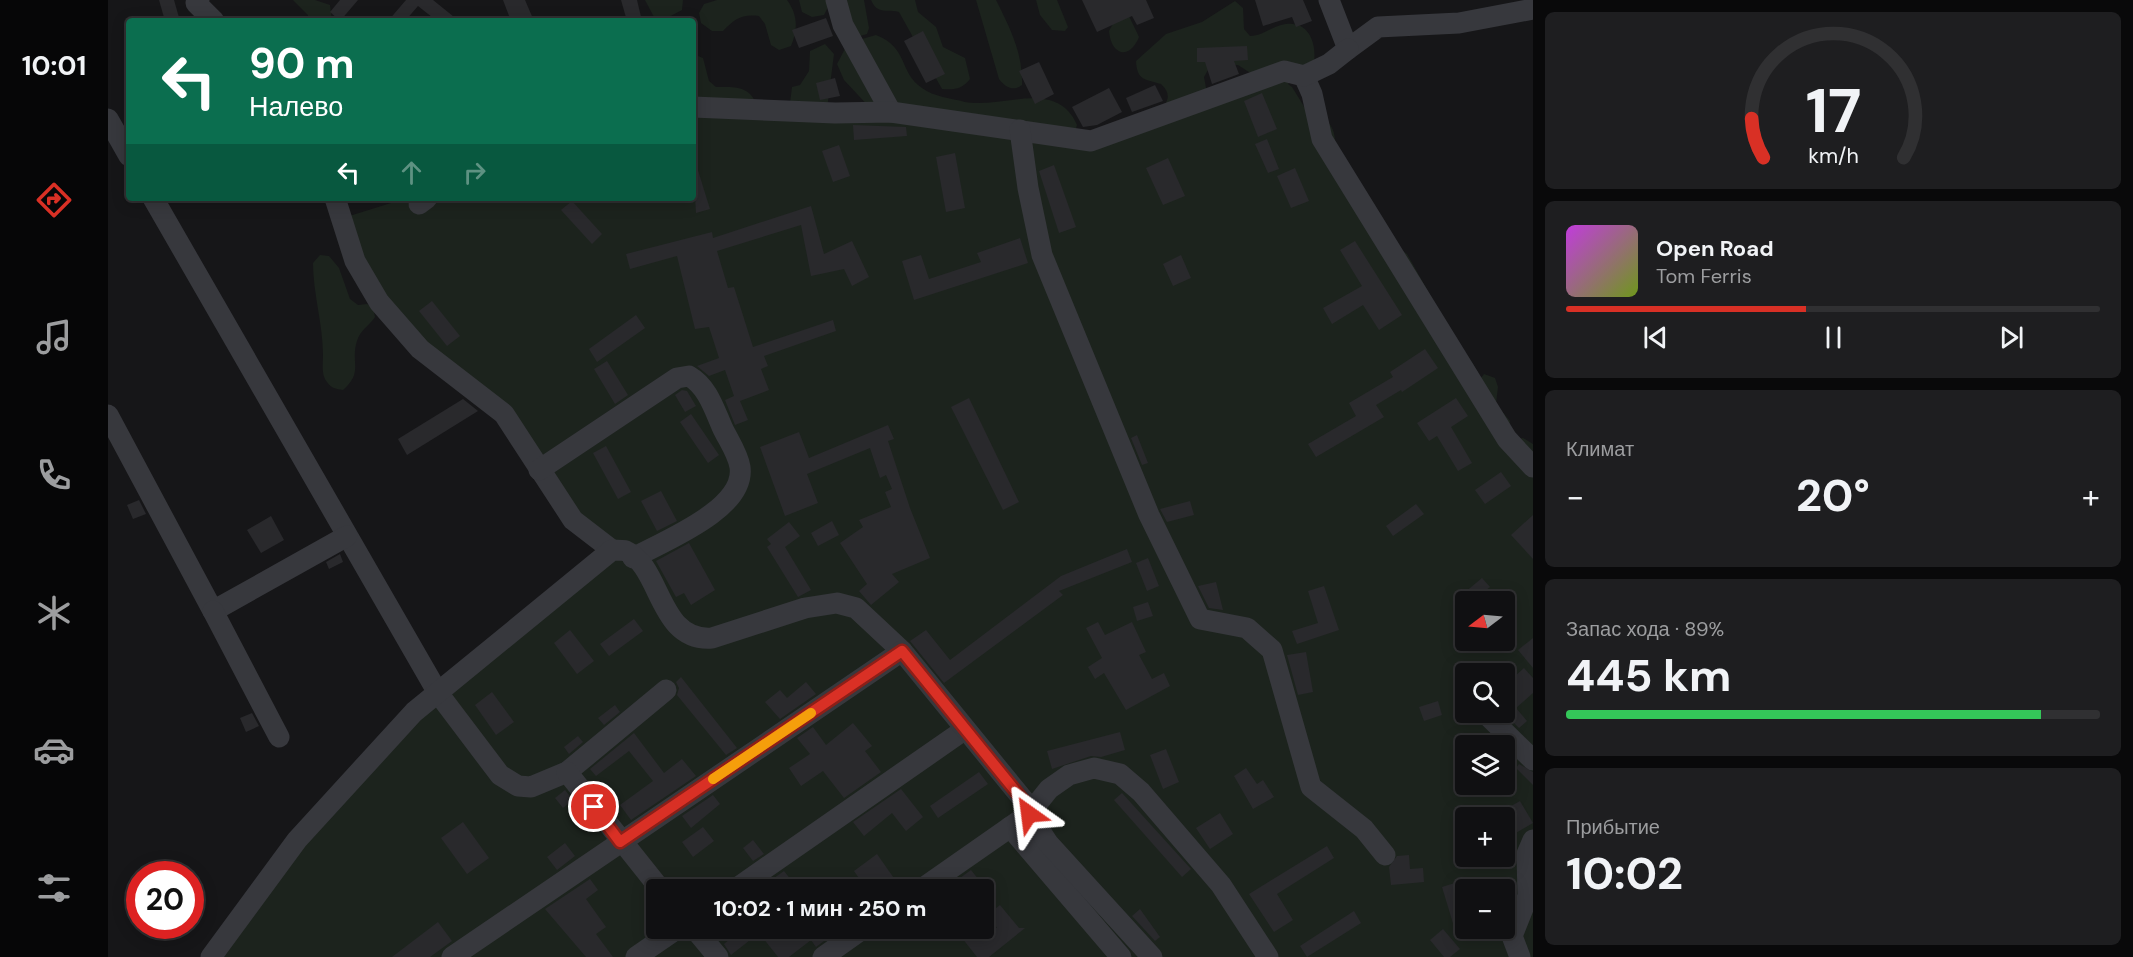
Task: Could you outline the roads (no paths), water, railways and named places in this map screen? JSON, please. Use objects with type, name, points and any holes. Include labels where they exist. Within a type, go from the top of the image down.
[{"type":"lane","points":[[836,0],[843,25],[891,112]]},
{"type":"lane","points":[[1329,0],[1348,49]]},
{"type":"lane","points":[[196,1],[211,18]]},
{"type":"lane","points":[[696,108],[835,113],[891,112],[1091,141],[1284,71],[1304,76],[1329,64],[1378,27],[1459,23],[1533,9]]},
{"type":"lane","points":[[1304,76],[1312,94],[1322,139],[1507,439],[1533,467]]},
{"type":"lane","points":[[108,119],[126,151]]},
{"type":"lane","points":[[1020,130],[1028,188],[1042,255],[1149,515],[1200,619],[1247,627],[1272,650],[1311,787],[1364,829],[1385,855]]},
{"type":"lane","points":[[155,201],[438,693],[508,782],[531,787],[567,772],[666,690]]},
{"type":"lane","points":[[337,201],[355,261],[379,302],[420,349],[504,414],[573,520],[612,550],[626,551],[641,565],[673,621],[698,639],[712,638],[805,609],[837,603],[856,608],[902,651],[1026,804],[1029,814],[1048,843],[1152,957]]},
{"type":"lane","points":[[539,470],[677,378],[689,376],[703,386],[737,457],[740,477],[737,487],[730,498],[715,512],[633,558]]},
{"type":"lane","points":[[108,415],[279,737]]},
{"type":"lane","points":[[213,611],[347,536]]},
{"type":"lane","points":[[211,957],[297,840],[414,712],[612,550]]},
{"type":"lane","points":[[452,957],[902,651]]},
{"type":"lane","points":[[1495,723],[1533,760]]},
{"type":"lane","points":[[750,879],[964,729]]},
{"type":"lane","points":[[936,879],[1029,814],[1049,789],[1069,775],[1094,768],[1120,774],[1141,792],[1221,885],[1268,957]]},
{"type":"lane","points":[[567,772],[620,842],[652,879]]},
{"type":"lane","points":[[1010,827],[1121,957]]},
{"type":"lane","points":[[1520,957],[1512,936],[1528,896],[1527,854],[1533,840]]},
{"type":"lane","points":[[636,957],[662,939]]},
{"type":"lane","points":[[703,939],[718,957]]},
{"type":"lane","points":[[823,957],[848,939]]}]
